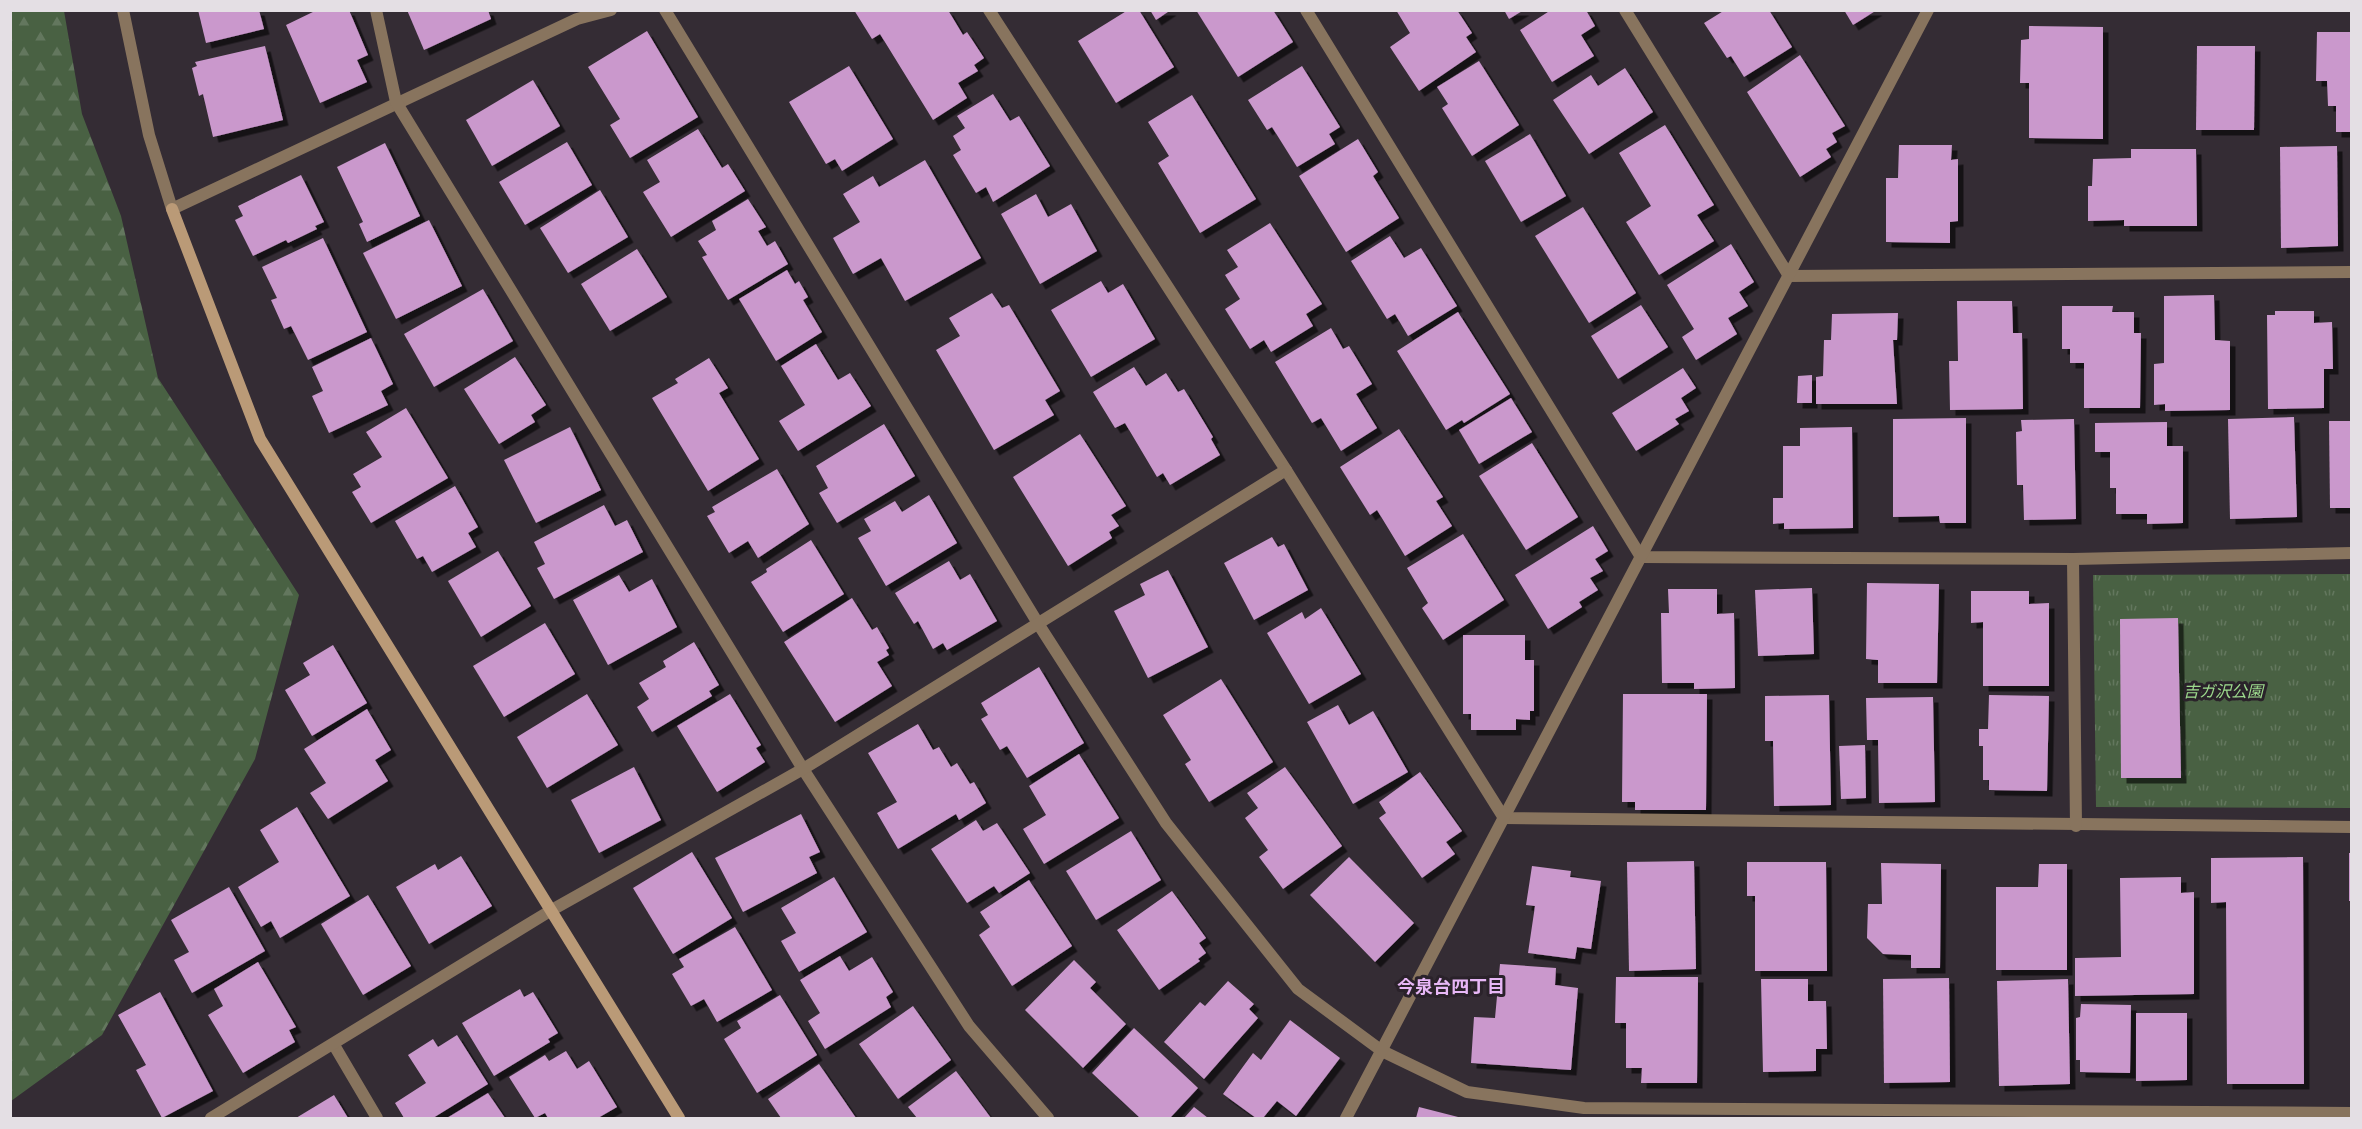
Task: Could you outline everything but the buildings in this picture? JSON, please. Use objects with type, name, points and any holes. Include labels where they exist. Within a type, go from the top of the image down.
[{"type":"street","points":[[123,10],[149,135],[172,209],[260,438],[679,1119]]},
{"type":"street","points":[[376,10],[396,102],[802,769],[969,1026],[1048,1119]]},
{"type":"street","points":[[172,209],[577,19],[611,10]]},
{"type":"street","points":[[665,10],[1039,625],[1166,823],[1298,989],[1382,1051],[1467,1092],[1584,1108],[2352,1113]]},
{"type":"street","points":[[989,10],[1286,470],[1504,818]]},
{"type":"street","points":[[1306,10],[1641,557]]},
{"type":"street","points":[[1625,10],[1789,276]]},
{"type":"street","points":[[1346,1119],[1928,10]]},
{"type":"street","points":[[1789,276],[2352,272]]},
{"type":"street","points":[[211,1119],[550,911],[802,769],[1039,625],[1286,470]]},
{"type":"street","points":[[1641,557],[2073,559],[2352,554]]},
{"type":"street","points":[[2073,559],[2076,826]]},
{"type":"street","points":[[1504,818],[2076,826],[2352,827]]},
{"type":"street","points":[[334,1045],[377,1119]]},
{"type":"green space","points":[[10,11],[64,11],[82,114],[121,216],[158,378],[299,595],[255,759],[102,1035],[11,1101]]},
{"type":"green space","name":"吉ガ沢公園","points":[[2351,574],[2351,808],[2096,807],[2093,575]]},
{"type":"district","name":"今泉台四丁目","points":[[1451,987]]}]
